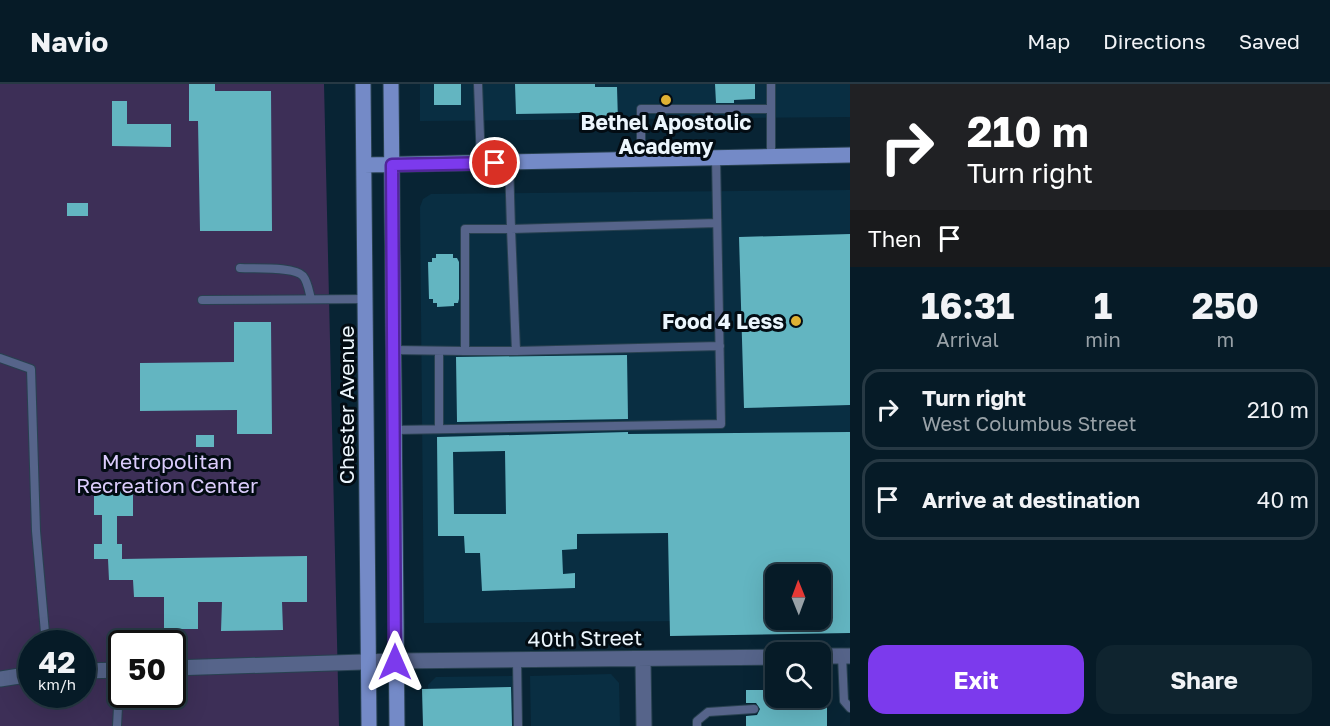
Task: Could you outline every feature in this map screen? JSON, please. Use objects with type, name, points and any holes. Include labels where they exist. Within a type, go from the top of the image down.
[{"type":"main road","name":"Chester Avenue","points":[[363,84],[369,726]]},
{"type":"main road","points":[[391,84],[397,726]]},
{"type":"main road","points":[[364,165],[850,155]]},
{"type":"street","points":[[831,657],[846,656]]},
{"type":"street","name":"40th Street","points":[[186,668],[367,662],[765,657]]},
{"type":"street","points":[[643,659],[644,726]]},
{"type":"street","points":[[0,679],[18,676]]},
{"type":"lane","points":[[478,84],[481,163]]},
{"type":"lane","points":[[771,84],[771,157]]},
{"type":"lane","points":[[641,159],[641,110],[771,109]]},
{"type":"lane","points":[[395,430],[721,424],[716,158]]},
{"type":"lane","points":[[509,162],[516,351]]},
{"type":"lane","points":[[465,351],[465,229],[717,223]]},
{"type":"lane","points":[[240,268],[298,273],[307,285],[311,299]]},
{"type":"lane","points":[[201,300],[366,299]]},
{"type":"lane","points":[[394,350],[516,351],[720,346]]},
{"type":"lane","points":[[439,429],[440,351]]},
{"type":"lane","points":[[0,358],[32,369],[36,531],[45,630]]},
{"type":"lane","points":[[846,656],[844,701],[850,708]]},
{"type":"lane","points":[[517,660],[518,726]]},
{"type":"lane","points":[[117,726],[118,708]]},
{"type":"lane","points":[[697,726],[697,721],[708,712],[754,709]]},
{"type":"shaded area","name":"Bethel Apostolic Academy","points":[[420,84],[850,84],[850,117],[420,121]]},
{"type":"shaded area","points":[[850,190],[850,619],[831,590],[831,564],[765,564],[765,620],[424,623],[420,207],[423,199],[431,194]]},
{"type":"shaded area","points":[[611,674],[619,683],[620,726],[531,726],[530,676]]},
{"type":"shaded area","points":[[516,676],[517,726],[429,726],[428,685],[436,677]]},
{"type":"green space","name":"Metropolitan Recreation Center","points":[[0,84],[324,84],[339,726],[0,726]]},
{"type":"building","points":[[189,84],[215,84],[215,91],[271,91],[272,231],[200,231],[198,121],[189,121]]},
{"type":"building","points":[[434,84],[461,84],[461,105],[434,105]]},
{"type":"building","points":[[515,84],[595,84],[595,87],[617,87],[618,121],[595,122],[595,126],[580,127],[580,113],[516,114]]},
{"type":"building","points":[[715,84],[755,84],[755,99],[734,100],[734,103],[716,103]]},
{"type":"building","points":[[112,101],[127,101],[127,124],[171,124],[171,147],[112,146]]},
{"type":"building","points":[[67,203],[88,203],[88,216],[67,216]]},
{"type":"building","name":"Food 4 Less","points":[[850,234],[850,405],[744,408],[739,237]]},
{"type":"building","points":[[436,254],[453,254],[453,258],[457,258],[459,262],[459,299],[454,306],[437,307],[433,299],[429,299],[428,262],[436,258]]},
{"type":"building","points":[[234,322],[271,322],[272,434],[237,434],[237,410],[140,411],[140,363],[234,362]]},
{"type":"building","points":[[627,355],[628,419],[457,422],[456,357]]},
{"type":"building","points":[[628,432],[628,434],[850,432],[850,633],[670,636],[668,533],[577,534],[577,549],[562,550],[563,574],[575,573],[575,588],[482,591],[480,553],[465,553],[464,536],[438,536],[437,437]],"holes":[[[505,451],[506,514],[454,514],[453,452]]]},
{"type":"building","points":[[196,435],[214,435],[214,447],[196,447]]},
{"type":"building","points":[[94,482],[133,482],[133,516],[117,516],[117,544],[122,544],[122,559],[307,556],[307,602],[282,602],[283,630],[221,631],[222,602],[198,602],[198,629],[164,629],[164,597],[134,597],[133,580],[109,580],[108,559],[94,559],[94,544],[102,544],[102,515],[94,515]]},
{"type":"building","points":[[511,687],[512,726],[423,726],[422,689]]},
{"type":"building","points":[[746,690],[765,690],[765,708],[827,708],[827,726],[746,726],[746,716],[757,715],[760,709],[756,703],[746,703]]},
{"type":"place","name":"Bethel Apostolic Academy","points":[[666,100]]},
{"type":"place","name":"Food 4 Less","points":[[796,321]]},
{"type":"route","points":[[395,662],[392,165],[495,163]]}]
